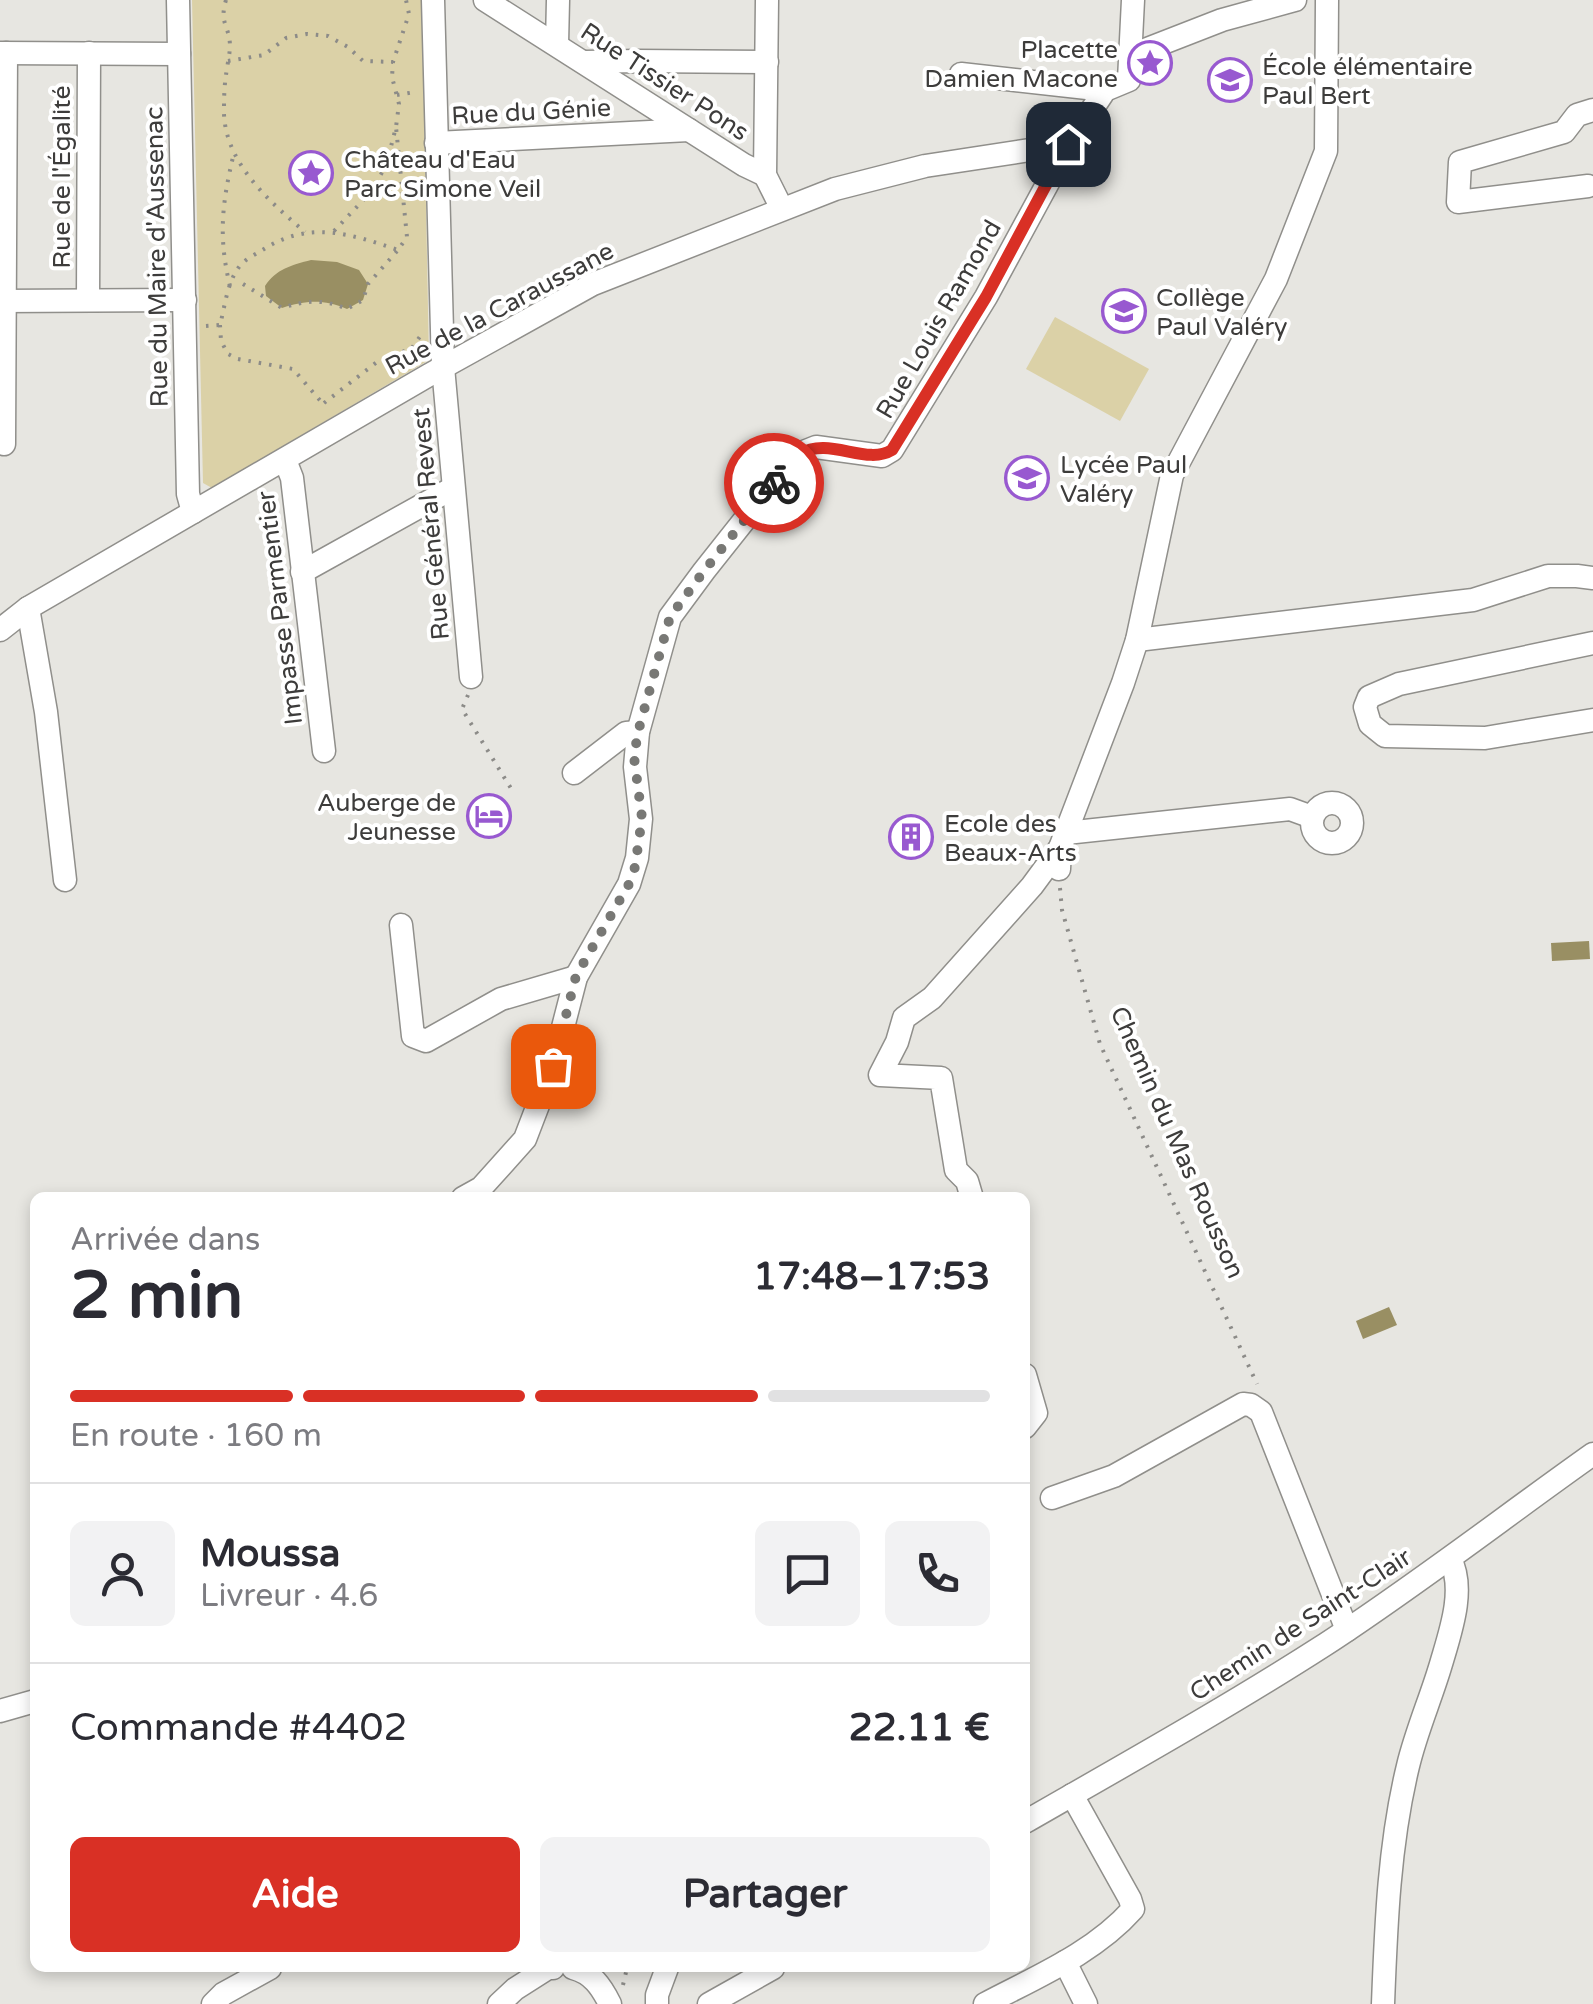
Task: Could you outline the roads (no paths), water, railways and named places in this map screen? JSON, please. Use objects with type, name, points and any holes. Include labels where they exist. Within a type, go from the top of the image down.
[{"type":"street","name":"Rue du Maire d'Aussenac","points":[[178,0],[188,494],[193,512]]},
{"type":"street","name":"Rue Général Revest","points":[[433,0],[443,367],[472,677]]},
{"type":"street","name":"Rue Tissier Pons","points":[[485,0],[765,175]]},
{"type":"street","points":[[557,44],[558,0]]},
{"type":"street","points":[[767,0],[765,175],[782,209]]},
{"type":"street","points":[[961,74],[1106,90],[1129,80],[1133,0]]},
{"type":"street","points":[[1132,54],[1222,20],[1295,0]]},
{"type":"street","points":[[970,1192],[967,1181],[956,1170],[941,1078],[880,1075],[904,1018],[932,998],[1061,850],[1137,640],[1172,476],[1276,279],[1326,151],[1327,0]]},
{"type":"street","points":[[4,444],[3,53],[179,54]]},
{"type":"street","name":"Rue de l'Égalité","points":[[88,300],[89,53]]},
{"type":"street","points":[[586,62],[767,62]]},
{"type":"street","name":"Rue Louis Ramond","points":[[632,732],[670,617],[796,456],[816,446],[882,456],[892,450],[986,297],[1068,144],[1106,90]]},
{"type":"street","points":[[1588,186],[1458,202],[1460,162],[1564,132],[1577,115],[1593,110]]},
{"type":"street","name":"Rue du Génie","points":[[436,143],[689,130]]},
{"type":"street","name":"Rue de la Caraussane","points":[[0,630],[28,608],[326,434],[593,284],[836,189],[925,166],[1068,144]]},
{"type":"street","points":[[2,301],[185,300]]},
{"type":"street","name":"Impasse Parmentier","points":[[285,460],[292,478],[324,752]]},
{"type":"street","points":[[302,572],[453,488]]},
{"type":"street","points":[[1137,640],[1473,600],[1548,576],[1593,578]]},
{"type":"street","points":[[28,608],[46,712],[65,880]]},
{"type":"street","points":[[1593,643],[1399,684],[1369,697],[1365,707],[1370,724],[1385,736],[1414,738],[1485,738],[1593,720]]},
{"type":"street","points":[[574,773],[632,732]]},
{"type":"street","points":[[474,1192],[525,1139],[553,1066],[576,976],[635,867],[642,818],[632,732]]},
{"type":"street","points":[[1061,850],[1290,809],[1312,817]]},
{"type":"street","points":[[401,926],[413,1036],[426,1040],[501,998],[576,976]]},
{"type":"street","points":[[1030,1392],[1036,1413],[1030,1421]]},
{"type":"street","points":[[1052,1498],[1114,1476],[1243,1404],[1261,1402],[1347,1630]]},
{"type":"street","name":"Chemin de Saint-Clair","points":[[1030,1819],[1347,1630],[1593,1454]]},
{"type":"street","points":[[1383,2004],[1386,1913],[1398,1824],[1408,1765],[1450,1629],[1456,1580],[1450,1559]]},
{"type":"street","points":[[0,1712],[30,1703]]},
{"type":"street","points":[[985,2004],[1066,1962],[1133,1910],[1072,1795]]},
{"type":"street","points":[[1066,1962],[1086,2004]]},
{"type":"street","points":[[212,2004],[263,1972]]},
{"type":"street","points":[[499,2004],[542,1972]]},
{"type":"street","points":[[586,1972],[601,1985],[610,2004]]},
{"type":"street","points":[[657,2004],[665,1972]]},
{"type":"street","points":[[709,2004],[766,1972]]},
{"type":"place","name":"Placette Damien Macone","points":[[1150,63]]},
{"type":"place","name":"École élémentaire Paul Bert","points":[[1230,80]]},
{"type":"place","name":"Château d'Eau Parc Simone Veil","points":[[311,173]]},
{"type":"place","name":"Collège Paul Valéry","points":[[1124,311]]},
{"type":"place","name":"Lycée Paul Valéry","points":[[1027,478]]},
{"type":"place","name":"Auberge de Jeunesse","points":[[489,816]]},
{"type":"place","name":"Ecole des Beaux-Arts","points":[[911,837]]}]
